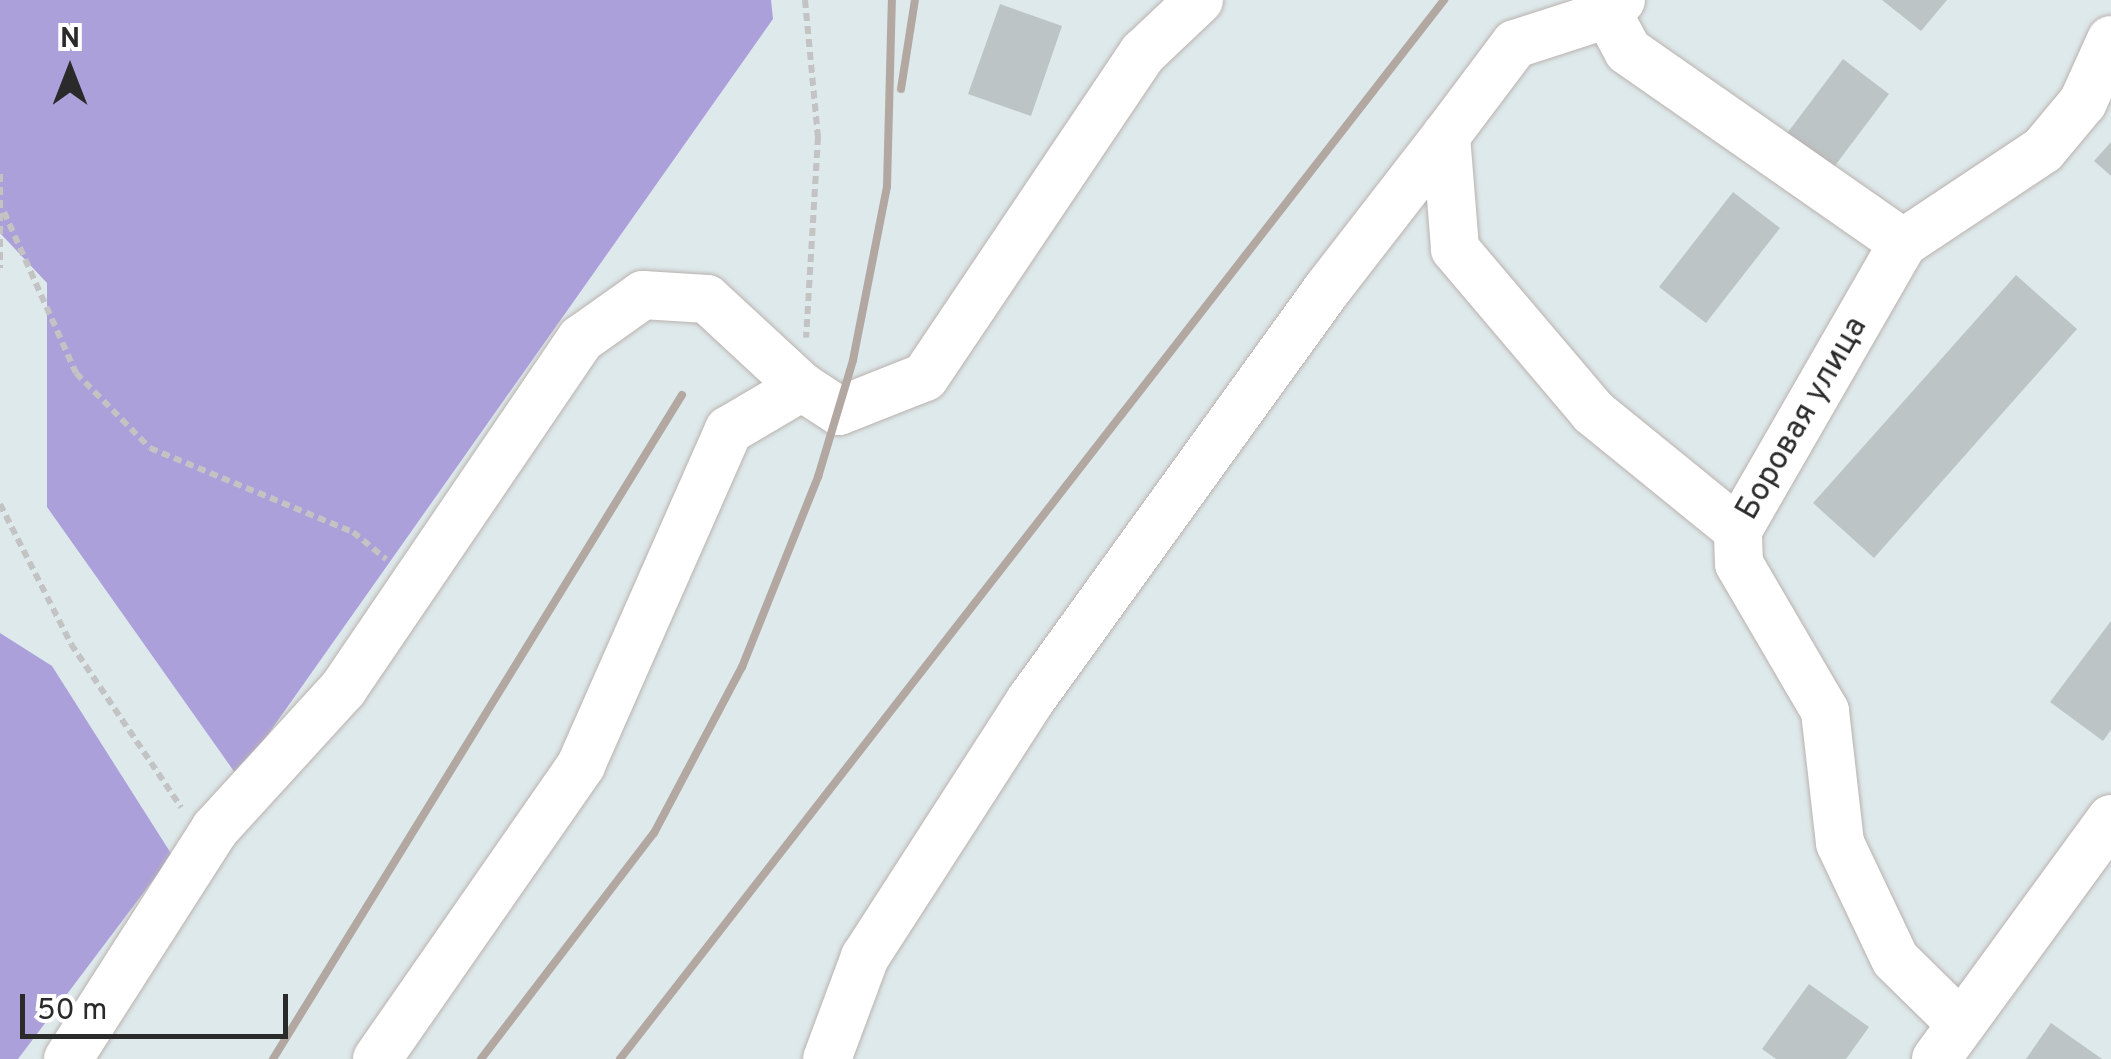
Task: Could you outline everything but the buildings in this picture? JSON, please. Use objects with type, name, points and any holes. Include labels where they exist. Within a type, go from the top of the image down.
[{"type":"street","points":[[68,1059],[205,844],[344,689],[581,339],[644,296],[707,299],[802,388],[839,410],[925,377],[1143,54],[1198,0]]},
{"type":"street","points":[[826,1059],[865,958],[1030,700],[1328,288],[1515,44],[1615,7],[1628,51],[1902,243]]},
{"type":"street","name":"Боровая улица","points":[[1947,1040],[1896,959],[1840,843],[1825,711],[1739,564],[1738,530],[1825,388],[1902,243],[2043,150],[2083,102],[2111,40]]},
{"type":"street","points":[[1446,136],[1455,248],[1593,412],[1738,530]]},
{"type":"street","points":[[377,1059],[581,765],[729,430],[802,388]]},
{"type":"street","points":[[1947,1040],[2111,819]]},
{"type":"path","points":[[802,388],[818,137],[805,0]]},
{"type":"path","points":[[0,174],[4,212],[0,268]]},
{"type":"path","points":[[4,212],[76,372],[150,448],[353,532],[418,580]]},
{"type":"path","points":[[0,504],[72,644],[205,844]]},
{"type":"shaded area","points":[[0,0],[771,0],[773,19],[238,777],[47,507],[47,283],[0,233]]},
{"type":"shaded area","points":[[0,633],[52,666],[172,855],[18,1059],[0,1059]]},
{"type":"railway","points":[[481,1059],[654,833],[742,667],[818,477],[853,360],[887,186],[892,0]]},
{"type":"railway","points":[[901,89],[915,0]]},
{"type":"railway","points":[[620,1059],[1444,0]]},
{"type":"railway","points":[[273,1059],[682,395]]}]
